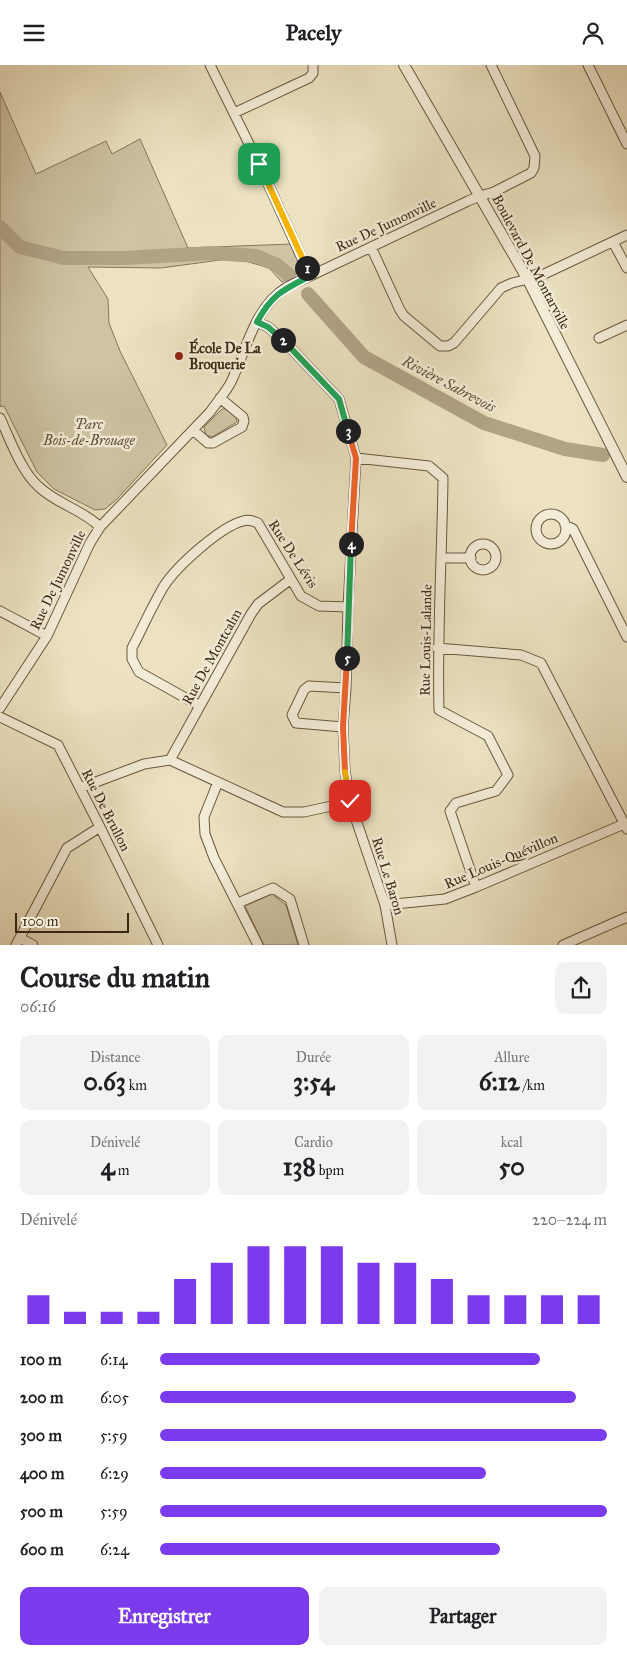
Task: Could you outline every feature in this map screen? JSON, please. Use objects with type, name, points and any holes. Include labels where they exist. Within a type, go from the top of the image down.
[{"type":"street","points":[[210,65],[310,276]]},
{"type":"street","points":[[234,113],[309,78],[313,73],[313,65]]},
{"type":"street","name":"Boulevard De Montarville","points":[[404,65],[528,280],[627,477]]},
{"type":"street","name":"Rue De Jumonville","points":[[0,708],[46,636],[90,543],[100,527],[193,430],[220,398],[231,382],[264,308],[276,294],[480,195],[494,192],[531,173],[534,168],[535,156],[491,65]]},
{"type":"street","points":[[588,65],[627,144]]},
{"type":"street","points":[[371,247],[404,316],[440,346],[448,346],[454,343],[501,287],[540,276],[627,235]]},
{"type":"street","points":[[613,242],[627,268]]},
{"type":"street","name":"Rue Le Baron","points":[[257,322],[268,327],[281,338],[339,399],[356,458],[343,727],[344,771],[350,801],[385,905],[392,945]]},
{"type":"street","points":[[598,338],[627,325]]},
{"type":"street","points":[[193,430],[208,443],[213,443],[242,427],[243,417],[220,398]]},
{"type":"street","points":[[0,418],[29,477],[38,487],[53,498],[86,515],[100,527]]},
{"type":"street","name":"Rue Louis-Lalande","points":[[356,458],[429,466],[443,478],[442,558],[437,648],[438,710],[488,736],[508,775],[496,791],[456,803],[450,811],[476,887]]},
{"type":"street","name":"Rue De Lévis","points":[[200,706],[139,672],[132,659],[132,648],[165,585],[178,569],[216,534],[243,521],[252,520],[258,523],[301,596],[312,604],[319,606],[348,607]]},
{"type":"street","points":[[565,525],[573,529],[627,637]]},
{"type":"street","points":[[442,558],[471,558]]},
{"type":"street","name":"Rue De Montcalm","points":[[170,760],[258,604],[291,579]]},
{"type":"street","points":[[0,611],[46,636]]},
{"type":"street","points":[[437,648],[521,655],[540,663],[626,827]]},
{"type":"street","points":[[343,727],[296,723],[292,715],[304,690],[310,686],[346,688]]},
{"type":"street","name":"Rue De Brullon","points":[[0,717],[58,745],[158,945]]},
{"type":"street","points":[[80,788],[144,764],[170,760],[283,812],[304,812],[350,801]]},
{"type":"street","points":[[218,782],[204,817],[205,834],[214,857],[258,945]]},
{"type":"street","points":[[33,945],[18,942],[67,848],[100,827]]},
{"type":"street","name":"Rue Louis-Quévillon","points":[[385,905],[445,899],[626,827]]},
{"type":"street","points":[[238,903],[273,888],[285,895],[290,899],[304,945]]},
{"type":"street","points":[[563,945],[627,917]]},
{"type":"green space","name":"Parc Bois-de-Brouage","points":[[0,92],[36,174],[106,141],[112,154],[140,139],[188,248],[291,244],[299,262],[298,270],[295,274],[282,282],[269,268],[235,258],[161,268],[88,267],[108,299],[109,323],[120,351],[167,445],[116,500],[105,509],[95,510],[54,489],[37,472],[4,406],[1,407],[0,404]]},
{"type":"green space","points":[[222,409],[226,409],[236,416],[237,422],[212,437],[206,435],[204,427]]},
{"type":"green space","points":[[272,894],[286,905],[298,945],[264,945],[245,906]]},
{"type":"waterway","name":"Rivière Sabrevois","points":[[0,227],[20,247],[64,258],[125,258],[213,253],[256,256],[277,265],[289,275]]},
{"type":"waterway","name":"Rivière Sabrevois","points":[[308,294],[364,357],[484,423],[565,449],[603,455]]},
{"type":"place","name":"École De La Broquerie","points":[[179,356]]},
{"type":"route","points":[[259,164],[310,276],[276,294],[264,308],[257,322],[268,327],[281,338],[339,399],[356,458],[343,727],[344,771],[350,801]]}]
